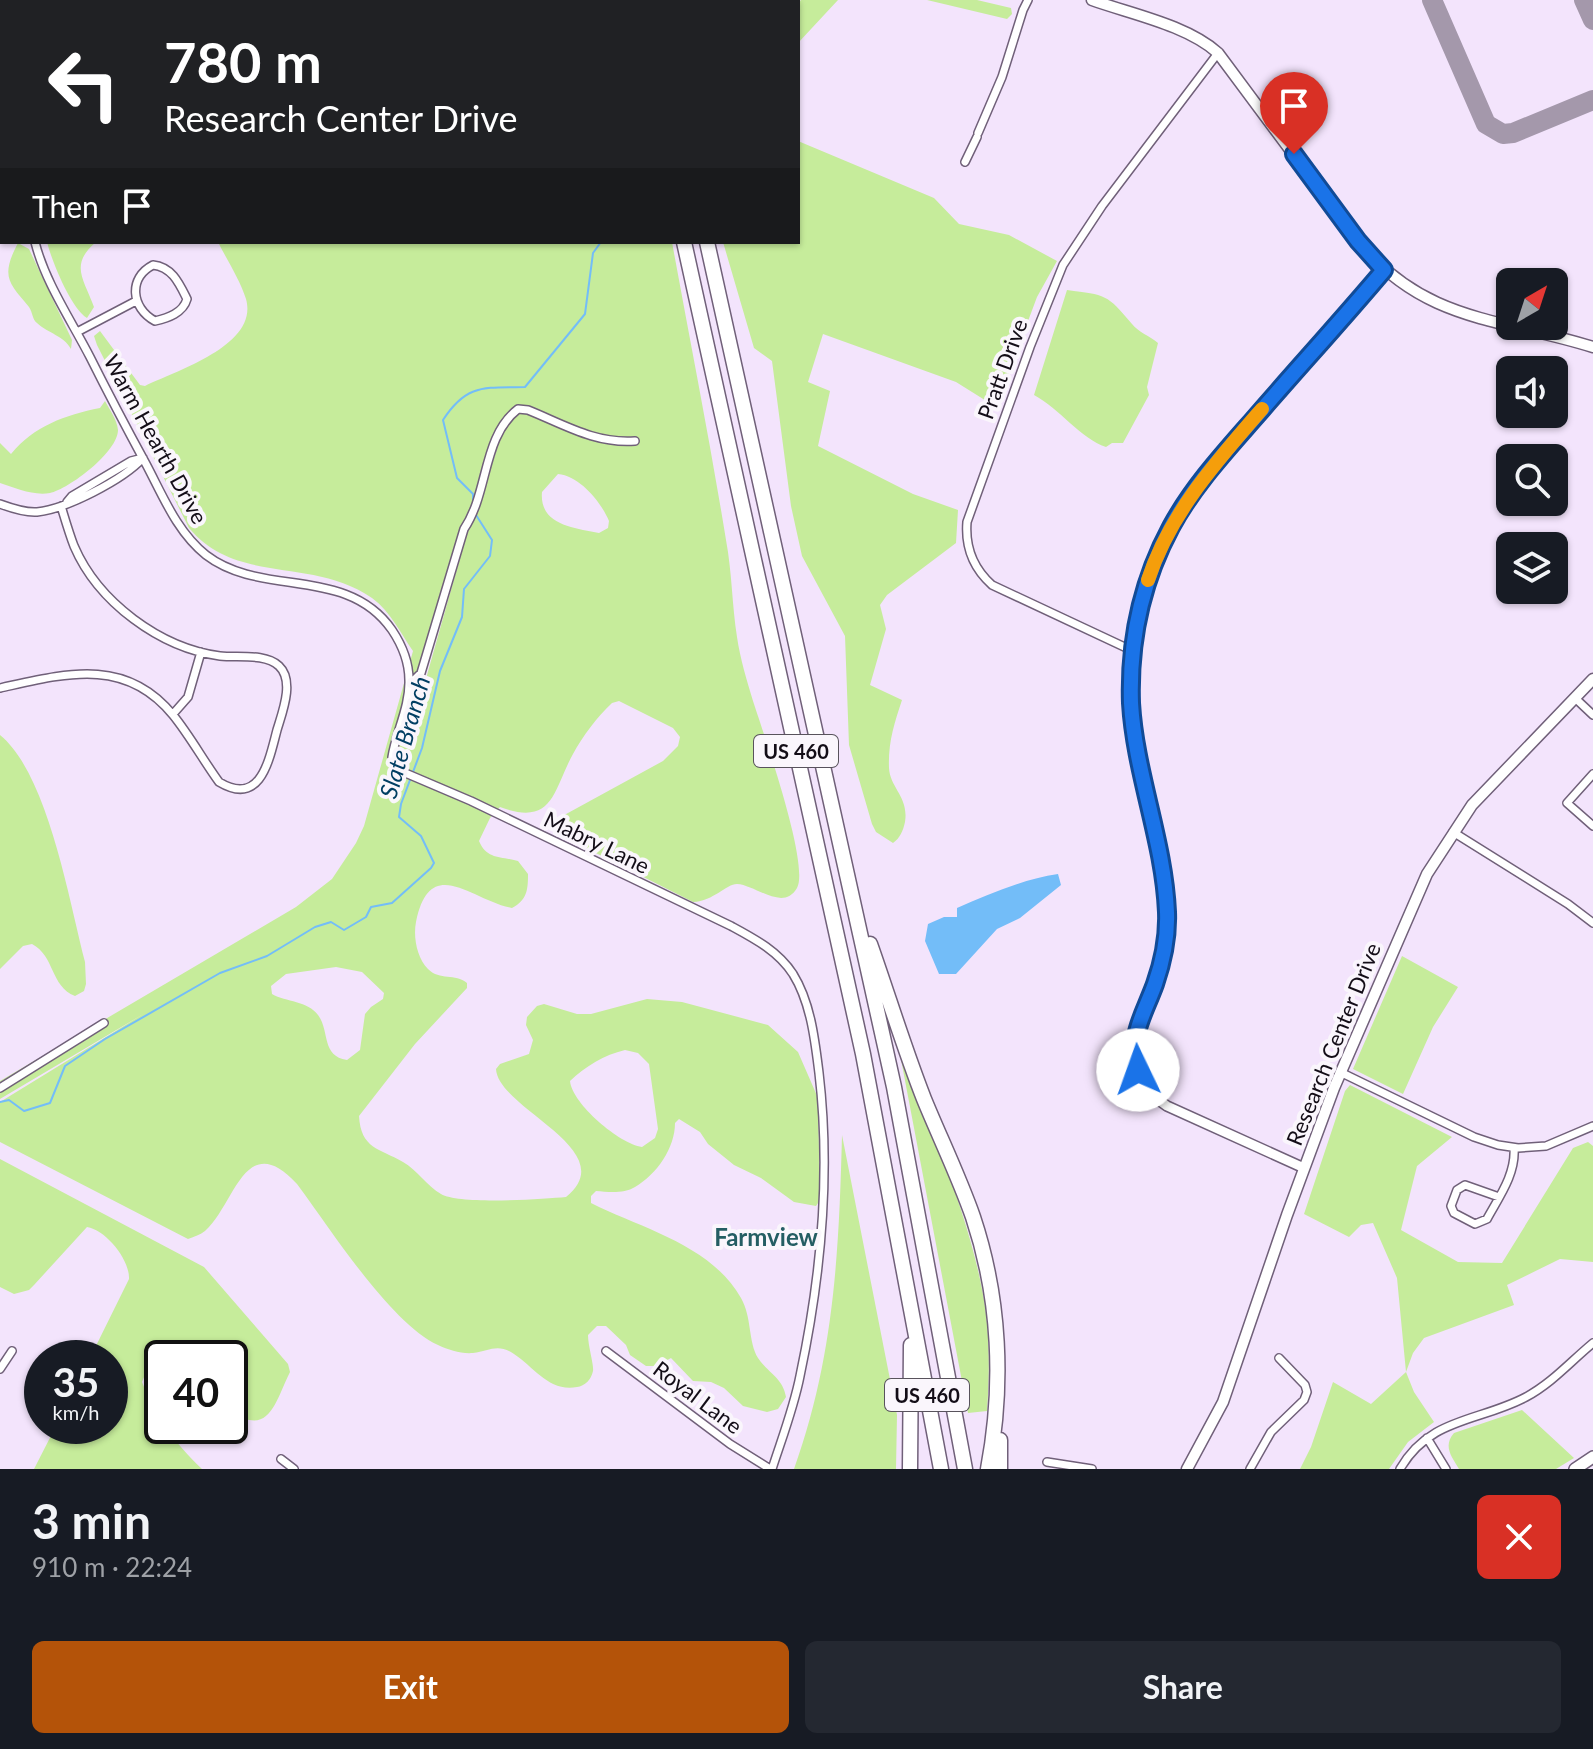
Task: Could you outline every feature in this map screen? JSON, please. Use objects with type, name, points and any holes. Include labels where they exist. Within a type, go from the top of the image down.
[{"type":"highway","name":"US 460","points":[[684,244],[851,998],[941,1469]]},
{"type":"highway","name":"US 460","points":[[707,244],[894,1087],[965,1469]]},
{"type":"highway","points":[[849,885],[923,1097],[978,1234],[995,1319],[1000,1469]]},
{"type":"highway","points":[[910,1469],[913,1321]]},
{"type":"highway","points":[[988,1469],[997,1391]]},
{"type":"main road","points":[[1092,0],[1189,34],[1218,53],[1358,241],[1384,270],[1412,291],[1450,309],[1593,347]]},
{"type":"main road","name":"Research Center Drive","points":[[1187,1469],[1226,1394],[1340,1072],[1433,863],[1472,805],[1593,679]]},
{"type":"main road","points":[[1575,1469],[1593,1457]]},
{"type":"street","points":[[965,162],[1002,77],[1028,0]]},
{"type":"street","name":"Pratt Drive","points":[[1133,651],[992,585],[972,560],[967,541],[967,522],[1063,265],[1102,206],[1218,53]]},
{"type":"street","name":"Warm Hearth Drive","points":[[36,244],[42,265],[143,458],[182,530],[192,542],[215,561],[252,576],[342,591],[378,614],[399,641],[406,657],[410,684],[393,751],[394,762]]},
{"type":"street","points":[[153,265],[170,271],[187,299],[176,313],[155,321],[145,316],[136,301],[138,276],[153,265]]},
{"type":"street","points":[[1304,1168],[1167,1106],[1150,1092],[1138,1070],[1135,1034],[1161,965],[1167,920],[1162,871],[1135,736],[1131,699],[1133,651],[1149,576],[1159,549],[1181,510],[1236,439],[1384,270]]},
{"type":"street","points":[[77,332],[136,301]]},
{"type":"street","points":[[410,684],[421,673],[464,529],[477,508],[488,463],[506,419],[518,409],[528,410],[591,437],[618,442],[635,441]]},
{"type":"street","points":[[0,504],[34,512],[64,504],[72,496],[131,461],[143,458]]},
{"type":"street","points":[[0,688],[82,672],[112,675],[136,684],[173,714],[219,782],[238,789],[252,786],[265,776],[287,687],[283,671],[270,661],[201,652],[157,634],[126,613],[98,585],[75,548],[64,504]]},
{"type":"street","points":[[173,714],[188,697],[201,652]]},
{"type":"street","points":[[1575,698],[1593,715]]},
{"type":"street","name":"Mabry Lane","points":[[394,762],[399,770],[407,774],[471,801],[731,926],[771,949],[783,961],[802,992],[810,1018],[825,1127],[823,1215],[800,1378],[771,1469]]},
{"type":"street","points":[[1593,774],[1567,803],[1593,826]]},
{"type":"street","points":[[1453,832],[1593,923]]},
{"type":"street","points":[[0,1088],[104,1023]]},
{"type":"street","points":[[1340,1072],[1474,1137],[1514,1148],[1548,1145],[1593,1126]]},
{"type":"street","points":[[1499,1197],[1465,1185],[1457,1190],[1451,1206],[1458,1216],[1480,1224],[1487,1219],[1499,1197],[1511,1173],[1514,1148]]},
{"type":"street","points":[[1400,1469],[1411,1453],[1444,1426],[1501,1409],[1528,1396],[1558,1376],[1593,1343]]},
{"type":"street","points":[[0,1369],[12,1351]]},
{"type":"street","name":"Royal Lane","points":[[606,1351],[730,1444],[771,1469]]},
{"type":"street","points":[[1250,1469],[1271,1432],[1306,1397],[1305,1385],[1279,1358]]},
{"type":"street","points":[[1427,1438],[1446,1469]]},
{"type":"street","points":[[281,1459],[294,1469]]},
{"type":"street","points":[[1047,1462],[1092,1469]]},
{"type":"green space","points":[[838,0],[800,41],[800,1]]},
{"type":"green space","points":[[927,0],[977,0],[1011,8],[1012,14],[1007,19]]},
{"type":"green space","points":[[800,142],[934,198],[959,224],[1009,235],[1057,261],[1037,297],[996,407],[956,382],[823,334],[808,382],[830,391],[818,446],[913,494],[958,510],[956,543],[887,595],[880,605],[886,629],[870,685],[902,700],[892,734],[889,768],[906,813],[901,834],[893,843],[876,832],[872,824],[849,745],[845,636],[802,556],[791,506],[772,361],[754,348],[724,244],[800,244]]},
{"type":"green space","points":[[18,244],[29,249],[72,340],[71,349],[35,321],[29,307],[12,285],[8,272]]},
{"type":"green space","points":[[48,244],[94,244],[81,265],[83,280],[94,307],[87,318],[69,295]]},
{"type":"green space","points":[[219,244],[672,244],[728,552],[738,645],[791,827],[797,853],[797,888],[791,895],[777,898],[737,884],[707,899],[693,902],[566,838],[555,825],[557,819],[663,761],[678,746],[680,737],[673,728],[619,701],[612,703],[581,741],[549,802],[542,809],[531,812],[500,807],[490,818],[479,841],[490,854],[518,861],[528,874],[527,890],[521,902],[512,908],[454,886],[442,885],[431,890],[422,901],[415,928],[421,959],[433,973],[458,978],[467,983],[467,988],[415,1044],[359,1116],[360,1127],[367,1141],[408,1165],[441,1194],[483,1200],[566,1197],[580,1180],[580,1163],[570,1146],[502,1084],[496,1069],[500,1064],[529,1054],[533,1040],[526,1025],[527,1017],[537,1006],[544,1004],[577,1014],[591,1014],[647,999],[682,1002],[768,1025],[798,1052],[818,1098],[820,1200],[816,1206],[794,1202],[761,1178],[734,1165],[708,1144],[700,1132],[679,1119],[675,1123],[668,1151],[651,1175],[626,1191],[596,1191],[591,1196],[591,1203],[674,1240],[712,1264],[728,1280],[744,1305],[758,1358],[784,1390],[786,1397],[778,1409],[767,1412],[743,1406],[724,1388],[711,1382],[693,1381],[671,1358],[657,1366],[646,1366],[630,1355],[626,1345],[606,1326],[597,1326],[588,1335],[593,1371],[587,1382],[577,1387],[567,1388],[550,1382],[503,1349],[469,1353],[438,1345],[400,1317],[381,1296],[297,1184],[279,1169],[265,1164],[253,1167],[243,1176],[205,1231],[188,1239],[0,1142],[0,1102],[145,1013],[0,1099],[0,1081],[296,907],[332,879],[364,826],[413,651],[379,604],[349,585],[230,558],[208,546],[189,528],[97,345],[94,336],[100,331],[140,385],[145,386],[195,364],[228,343],[240,330],[247,315],[246,299]],"holes":[[[505,425],[469,526],[418,707],[431,641],[478,487]],[[558,474],[574,480],[589,491],[609,521],[608,528],[599,533],[579,529],[560,523],[546,512],[542,492]],[[336,967],[362,972],[384,993],[383,999],[365,1014],[360,1050],[347,1060],[333,1054],[322,1021],[314,1010],[272,994],[271,986],[286,974]],[[625,1050],[638,1053],[649,1064],[658,1129],[655,1138],[642,1147],[622,1139],[598,1122],[579,1101],[570,1081],[596,1062]]]},
{"type":"green space","points":[[1067,290],[1090,293],[1111,301],[1137,329],[1158,343],[1147,387],[1149,395],[1123,443],[1112,443],[1106,447],[1097,443],[1034,395]]},
{"type":"green space","points":[[105,401],[117,426],[116,439],[101,459],[80,477],[44,494],[0,483],[0,443],[11,454],[40,429],[63,418],[100,408]]},
{"type":"green space","points":[[0,735],[17,753],[31,778],[44,808],[64,874],[85,962],[84,991],[75,996],[61,985],[45,956],[32,944],[23,946],[0,969]]},
{"type":"green space","points":[[1402,956],[1458,987],[1433,1027],[1403,1094],[1353,1069]]},
{"type":"green space","points":[[896,1033],[955,1192],[975,1256],[988,1334],[987,1411],[968,1413]]},
{"type":"green space","points":[[1350,1085],[1452,1137],[1417,1166],[1401,1230],[1458,1262],[1502,1263],[1573,1148],[1588,1142],[1593,1146],[1593,1262],[1560,1259],[1507,1285],[1514,1305],[1424,1338],[1413,1353],[1406,1372],[1397,1278],[1373,1223],[1361,1225],[1349,1237],[1304,1214],[1345,1091]]},
{"type":"green space","points":[[842,1135],[897,1415],[896,1469],[794,1469],[818,1386],[832,1304]]},
{"type":"green space","points":[[0,1159],[204,1267],[288,1364],[290,1372],[275,1405],[262,1419],[254,1421],[248,1419],[248,1340],[144,1340],[144,1444],[179,1444],[202,1469],[34,1469],[47,1444],[128,1444],[128,1340],[99,1340],[129,1279],[128,1271],[116,1247],[102,1234],[87,1227],[29,1290],[14,1294],[0,1287]]},
{"type":"green space","points":[[1406,1372],[1414,1392],[1434,1422],[1408,1442],[1389,1469],[1300,1469],[1311,1447],[1333,1382],[1371,1404]]},
{"type":"green space","points":[[1522,1410],[1574,1458],[1556,1469],[1459,1469],[1449,1447],[1454,1433]]},
{"type":"water","points":[[1058,874],[1061,885],[1020,918],[997,929],[956,974],[939,974],[925,941],[928,924],[944,917],[957,917],[957,908],[994,892]]},
{"type":"waterway","name":"Slate Branch","points":[[473,502],[473,494],[457,478],[443,420],[460,399],[478,390],[525,387],[585,314],[593,253],[600,244]]},
{"type":"waterway","name":"Slate Branch","points":[[0,1102],[9,1100],[24,1111],[50,1103],[65,1066],[105,1039],[220,973],[267,956],[315,927],[331,922],[344,930],[366,917],[371,907],[392,903],[431,868],[434,863],[421,836],[399,817],[422,748],[440,671],[462,617],[464,589],[490,556],[492,540],[476,515]]},
{"type":"taxiway","points":[[1432,0],[1486,124],[1503,134],[1513,133],[1593,100]]},
{"type":"taxiway","points":[[1584,0],[1593,20]]},
{"type":"slow traffic","points":[[1148,580],[1170,527],[1193,491],[1262,409]]},
{"type":"district","name":"Farmview","points":[[766,1236]]},
{"type":"route","points":[[1138,1070],[1135,1034],[1161,965],[1167,920],[1162,871],[1132,709],[1133,646],[1146,585],[1159,549],[1193,491],[1384,270],[1358,241],[1294,154]]}]
